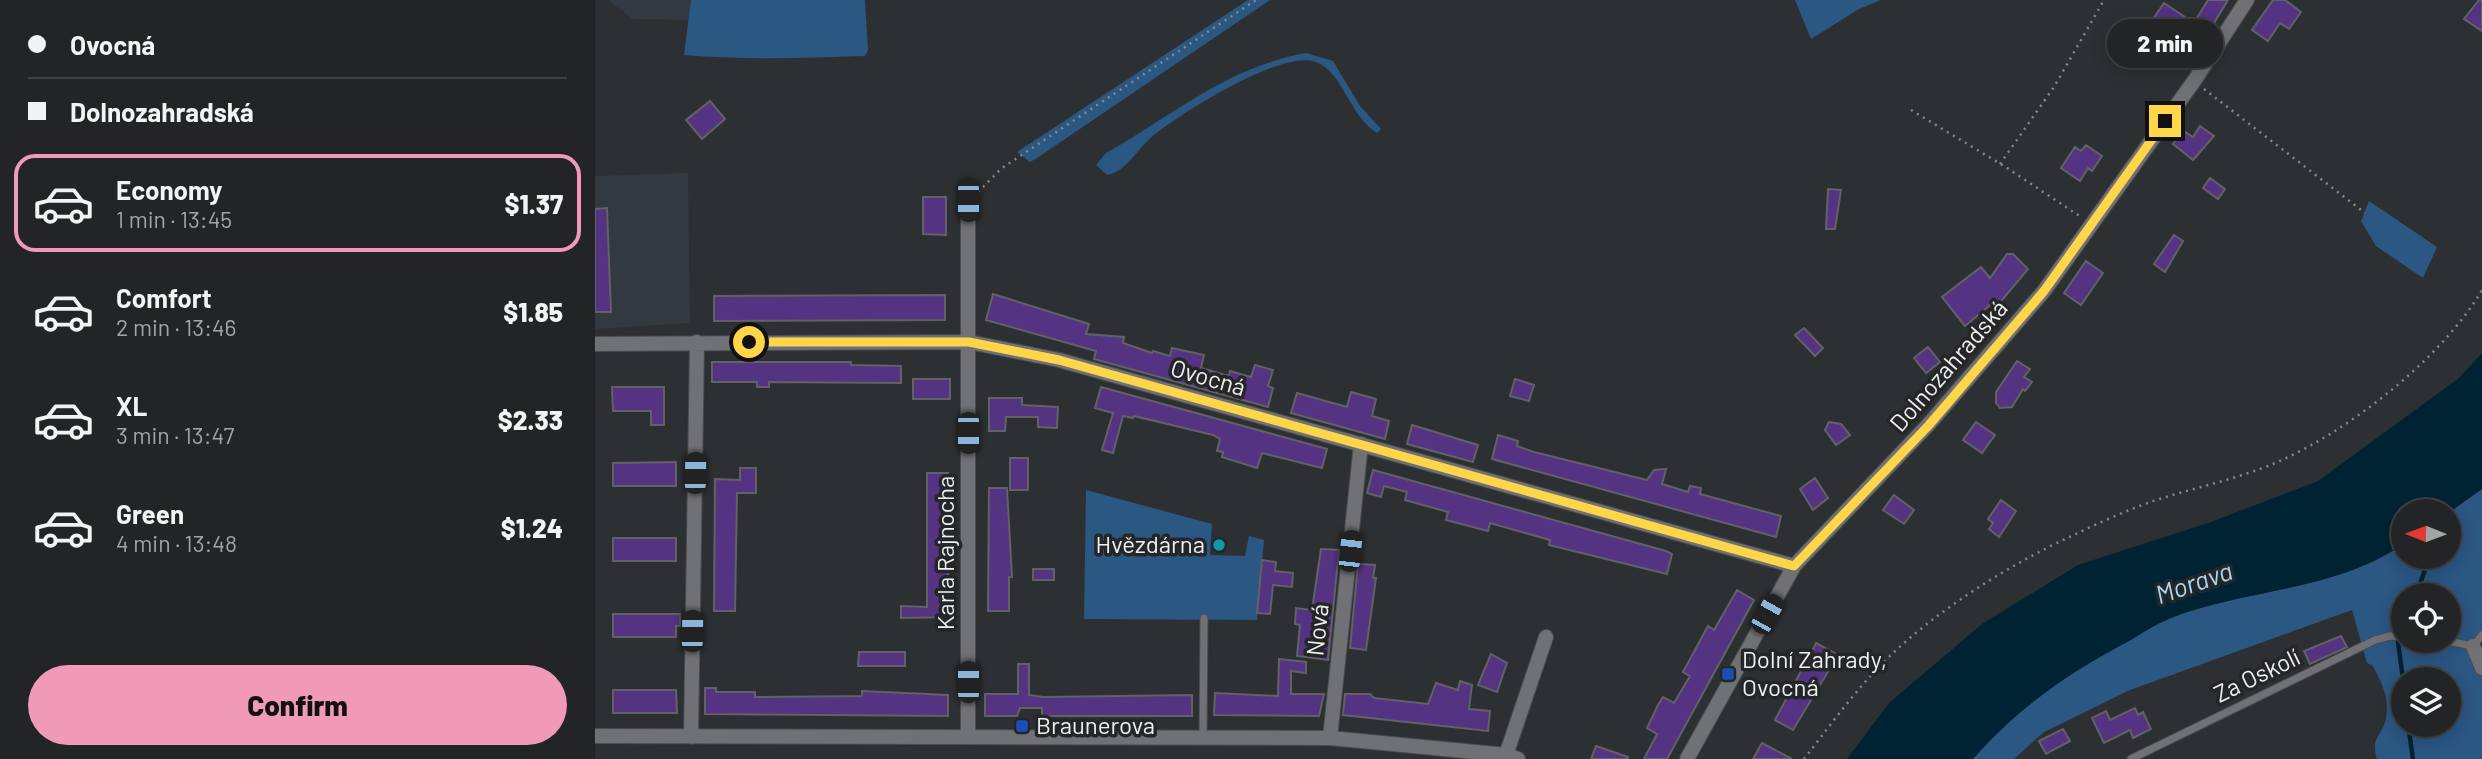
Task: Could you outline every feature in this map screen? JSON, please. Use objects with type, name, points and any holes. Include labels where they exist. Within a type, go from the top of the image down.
[{"type":"street","name":"Dolnozahradská","points":[[1686,759],[1794,566],[1929,425],[2044,291],[2247,0]]},
{"type":"street","name":"Karla Rajnocha","points":[[968,201],[968,737]]},
{"type":"street","points":[[691,737],[697,342]]},
{"type":"street","name":"Ovocná","points":[[595,344],[969,342],[1059,360],[1794,566]]},
{"type":"street","name":"Nová","points":[[1330,738],[1361,444]]},
{"type":"street","points":[[595,736],[1330,738],[1458,754],[1512,757],[1546,637]]},
{"type":"street","points":[[2477,640],[2482,668]]},
{"type":"lane","points":[[1203,737],[1204,618]]},
{"type":"lane","name":"Za Oskolí","points":[[2131,759],[2391,636]]},
{"type":"path","points":[[968,201],[1002,168],[1257,0]]},
{"type":"path","points":[[2000,164],[2054,87],[2104,0]]},
{"type":"path","points":[[2193,81],[2365,213]]},
{"type":"path","points":[[1911,110],[2000,164],[2092,225]]},
{"type":"path","points":[[1804,759],[1858,691],[1893,653],[1989,580],[2072,535],[2119,515],[2269,466],[2340,429],[2434,352],[2482,290]]},
{"type":"shaded area","points":[[608,0],[691,0],[690,20],[633,19]]},
{"type":"shaded area","points":[[691,0],[865,0],[868,50],[865,56],[752,58],[684,55]]},
{"type":"shaded area","points":[[1248,0],[1270,0],[1037,158],[1030,162],[1017,152]]},
{"type":"shaded area","points":[[1795,0],[1881,0],[1859,9],[1811,39]]},
{"type":"shaded area","points":[[1306,53],[1333,61],[1360,106],[1381,129],[1377,133],[1359,115],[1340,84],[1325,67],[1316,62],[1300,61],[1257,74],[1186,112],[1148,140],[1127,164],[1114,173],[1107,175],[1096,165],[1106,153],[1226,81],[1251,69]]},
{"type":"shaded area","points":[[688,173],[690,323],[595,329],[595,176]]},
{"type":"shaded area","points":[[2369,201],[2437,247],[2423,278],[2376,246],[2361,221]]},
{"type":"shaded area","points":[[2482,489],[2482,635],[2473,646],[2482,672],[2482,759],[2377,759],[2375,745],[2386,718],[2386,697],[2372,665],[2367,663],[2352,610],[2130,690],[2044,732],[2014,759],[1973,759],[2007,724],[2045,692],[2165,620],[2199,608],[2320,580],[2377,559],[2391,551],[2391,569],[2461,569],[2461,504]]},
{"type":"shaded area","points":[[1086,490],[1212,524],[1210,555],[1245,556],[1249,536],[1264,540],[1257,620],[1084,619]]},
{"type":"water","name":"Morava","points":[[2482,353],[2482,489],[2461,504],[2461,499],[2391,499],[2391,551],[2349,571],[2290,588],[2199,608],[2160,623],[2045,692],[2007,724],[1973,759],[1847,759],[1889,703],[1982,624],[2078,565],[2211,522],[2318,481],[2459,378]]},
{"type":"building","points":[[2208,0],[2228,0],[2208,33],[2194,23]]},
{"type":"building","points":[[2273,0],[2285,0],[2301,12],[2289,29],[2280,23],[2268,41],[2252,30]]},
{"type":"building","points":[[2479,0],[2482,0],[2482,31],[2464,19]]},
{"type":"building","points":[[2164,3],[2185,17],[2173,33],[2153,19]]},
{"type":"building","points":[[710,101],[725,119],[702,139],[686,120]]},
{"type":"building","points":[[2200,126],[2214,136],[2193,160],[2173,144],[2182,130],[2193,137]]},
{"type":"building","points":[[2086,145],[2102,156],[2092,171],[2088,168],[2080,181],[2061,168],[2075,147],[2081,151]]},
{"type":"building","points":[[2210,178],[2225,189],[2218,199],[2203,188]]},
{"type":"building","points":[[1828,189],[1841,190],[1835,229],[1826,229]]},
{"type":"building","points":[[923,197],[946,197],[946,235],[923,234]]},
{"type":"building","points":[[607,208],[611,312],[595,312],[595,209]]},
{"type":"building","points":[[2174,235],[2183,241],[2165,272],[2154,264]]},
{"type":"building","points":[[2007,254],[2013,254],[2028,269],[1998,305],[1995,301],[1965,326],[1942,297],[1981,267],[1990,278]]},
{"type":"building","points":[[2086,261],[2103,273],[2081,305],[2064,293]]},
{"type":"building","points":[[993,294],[1089,324],[1086,334],[1124,337],[1123,343],[1152,353],[1153,351],[1170,356],[1172,348],[1204,355],[1201,368],[1229,376],[1230,371],[1251,377],[1255,365],[1273,370],[1268,386],[1273,388],[1268,407],[1094,359],[1096,351],[986,320]]},
{"type":"building","points":[[945,295],[945,320],[714,321],[714,296]]},
{"type":"building","points":[[1804,328],[1823,348],[1815,356],[1795,335]]},
{"type":"building","points":[[1928,347],[1940,362],[1926,373],[1914,358]]},
{"type":"building","points":[[2017,361],[2030,369],[2024,377],[2032,382],[2025,391],[2023,389],[2012,407],[2000,408],[1996,403],[1996,392]]},
{"type":"building","points":[[712,362],[851,362],[851,365],[901,366],[901,383],[769,382],[769,387],[757,387],[757,382],[712,382]]},
{"type":"building","points":[[913,379],[950,379],[950,399],[913,399]]},
{"type":"building","points":[[1515,379],[1534,385],[1529,401],[1510,396]]},
{"type":"building","points":[[612,387],[664,387],[664,425],[651,425],[651,411],[613,411]]},
{"type":"building","points":[[1101,387],[1327,449],[1322,468],[1262,453],[1257,468],[1222,457],[1223,452],[1217,451],[1220,439],[1213,435],[1134,416],[1123,416],[1113,453],[1102,450],[1113,413],[1095,408]]},
{"type":"building","points":[[1351,392],[1376,399],[1372,416],[1389,421],[1385,439],[1291,413],[1297,393],[1347,407]]},
{"type":"building","points":[[989,398],[1022,398],[1022,405],[1058,407],[1057,428],[1038,427],[1038,417],[1006,417],[1005,431],[989,431]]},
{"type":"building","points":[[1829,422],[1841,424],[1850,435],[1836,445],[1825,430]]},
{"type":"building","points":[[1976,422],[1995,435],[1982,453],[1963,440]]},
{"type":"building","points":[[1412,425],[1478,445],[1473,462],[1407,444]]},
{"type":"building","points":[[1498,435],[1518,441],[1517,446],[1534,452],[1647,480],[1654,470],[1666,469],[1662,484],[1688,492],[1690,486],[1701,488],[1700,494],[1781,516],[1776,537],[1492,459]]},
{"type":"building","points":[[1010,458],[1028,458],[1028,490],[1010,490]]},
{"type":"building","points":[[676,462],[676,486],[613,486],[613,463]]},
{"type":"building","points":[[740,468],[756,468],[756,493],[737,493],[735,611],[714,611],[715,479],[740,480]]},
{"type":"building","points":[[1373,470],[1666,551],[1672,554],[1667,574],[1549,545],[1550,540],[1490,523],[1488,531],[1446,520],[1448,512],[1405,500],[1407,492],[1384,486],[1381,497],[1367,493]]},
{"type":"building","points":[[927,473],[948,473],[948,607],[954,607],[954,617],[901,618],[901,606],[927,607]]},
{"type":"building","points":[[1815,478],[1828,498],[1813,510],[1800,489]]},
{"type":"building","points":[[989,488],[1007,488],[1012,577],[1009,577],[1009,611],[988,611]]},
{"type":"building","points":[[1894,495],[1914,510],[1904,524],[1883,510]]},
{"type":"building","points":[[2001,500],[2016,511],[1999,537],[1989,529],[1993,523],[1988,519]]},
{"type":"building","points":[[613,538],[676,538],[676,561],[613,561]]},
{"type":"building","points":[[1321,549],[1339,550],[1328,660],[1297,656],[1300,625],[1295,624],[1296,608],[1312,610]]},
{"type":"building","points":[[1262,560],[1276,562],[1275,571],[1293,573],[1292,587],[1273,585],[1270,614],[1257,613]]},
{"type":"building","points":[[1358,564],[1375,565],[1373,578],[1376,578],[1366,650],[1350,648]]},
{"type":"building","points":[[1033,569],[1054,569],[1054,580],[1033,580]]},
{"type":"building","points":[[1737,590],[1754,600],[1667,759],[1644,759],[1657,734],[1647,728],[1658,705],[1663,697],[1674,703],[1690,676],[1683,672],[1708,626],[1714,630]]},
{"type":"building","points":[[613,614],[680,614],[680,626],[676,626],[676,637],[613,637]]},
{"type":"building","points":[[2341,636],[2347,647],[2310,664],[2304,651]]},
{"type":"building","points":[[1816,643],[1838,655],[1793,730],[1775,720]]},
{"type":"building","points":[[859,652],[905,652],[905,666],[858,666]]},
{"type":"building","points":[[1491,654],[1507,663],[1497,692],[1478,685]]},
{"type":"building","points":[[1279,659],[1306,662],[1306,673],[1291,671],[1291,694],[1324,694],[1319,716],[1214,715],[1215,693],[1278,696]]},
{"type":"building","points":[[1018,664],[1029,664],[1029,695],[1192,695],[1192,716],[1042,716],[1042,708],[1020,708],[1017,716],[985,716],[985,694],[1018,694]]},
{"type":"building","points":[[1460,681],[1472,685],[1469,709],[1490,711],[1488,731],[1343,715],[1345,694],[1370,694],[1374,698],[1428,704],[1436,683],[1458,690]]},
{"type":"building","points":[[705,688],[716,688],[716,692],[755,692],[755,697],[862,696],[862,691],[948,695],[948,716],[705,714]]},
{"type":"building","points":[[613,690],[676,690],[677,713],[613,713]]},
{"type":"building","points":[[2135,708],[2138,715],[2143,712],[2151,729],[2133,738],[2130,730],[2104,743],[2092,718],[2106,711],[2110,720]]},
{"type":"building","points":[[2063,729],[2070,741],[2046,754],[2039,741]]},
{"type":"building","points":[[1762,743],[1792,759],[1753,759]]},
{"type":"building","points":[[1596,746],[1628,757],[1628,759],[1591,759]]},
{"type":"waterway","points":[[2420,583],[2425,569]]},
{"type":"waterway","points":[[2399,653],[2401,667]]},
{"type":"waterway","points":[[2410,737],[2413,759]]},
{"type":"place","name":"Hvězdárna","points":[[1219,545]]},
{"type":"place","name":"Dolní Zahrady, Ovocná","points":[[1728,674]]},
{"type":"place","name":"Braunerova","points":[[1022,726]]},
{"type":"route","points":[[749,342],[969,342],[1059,360],[1794,566],[1929,425],[2044,291],[2165,121]]}]
